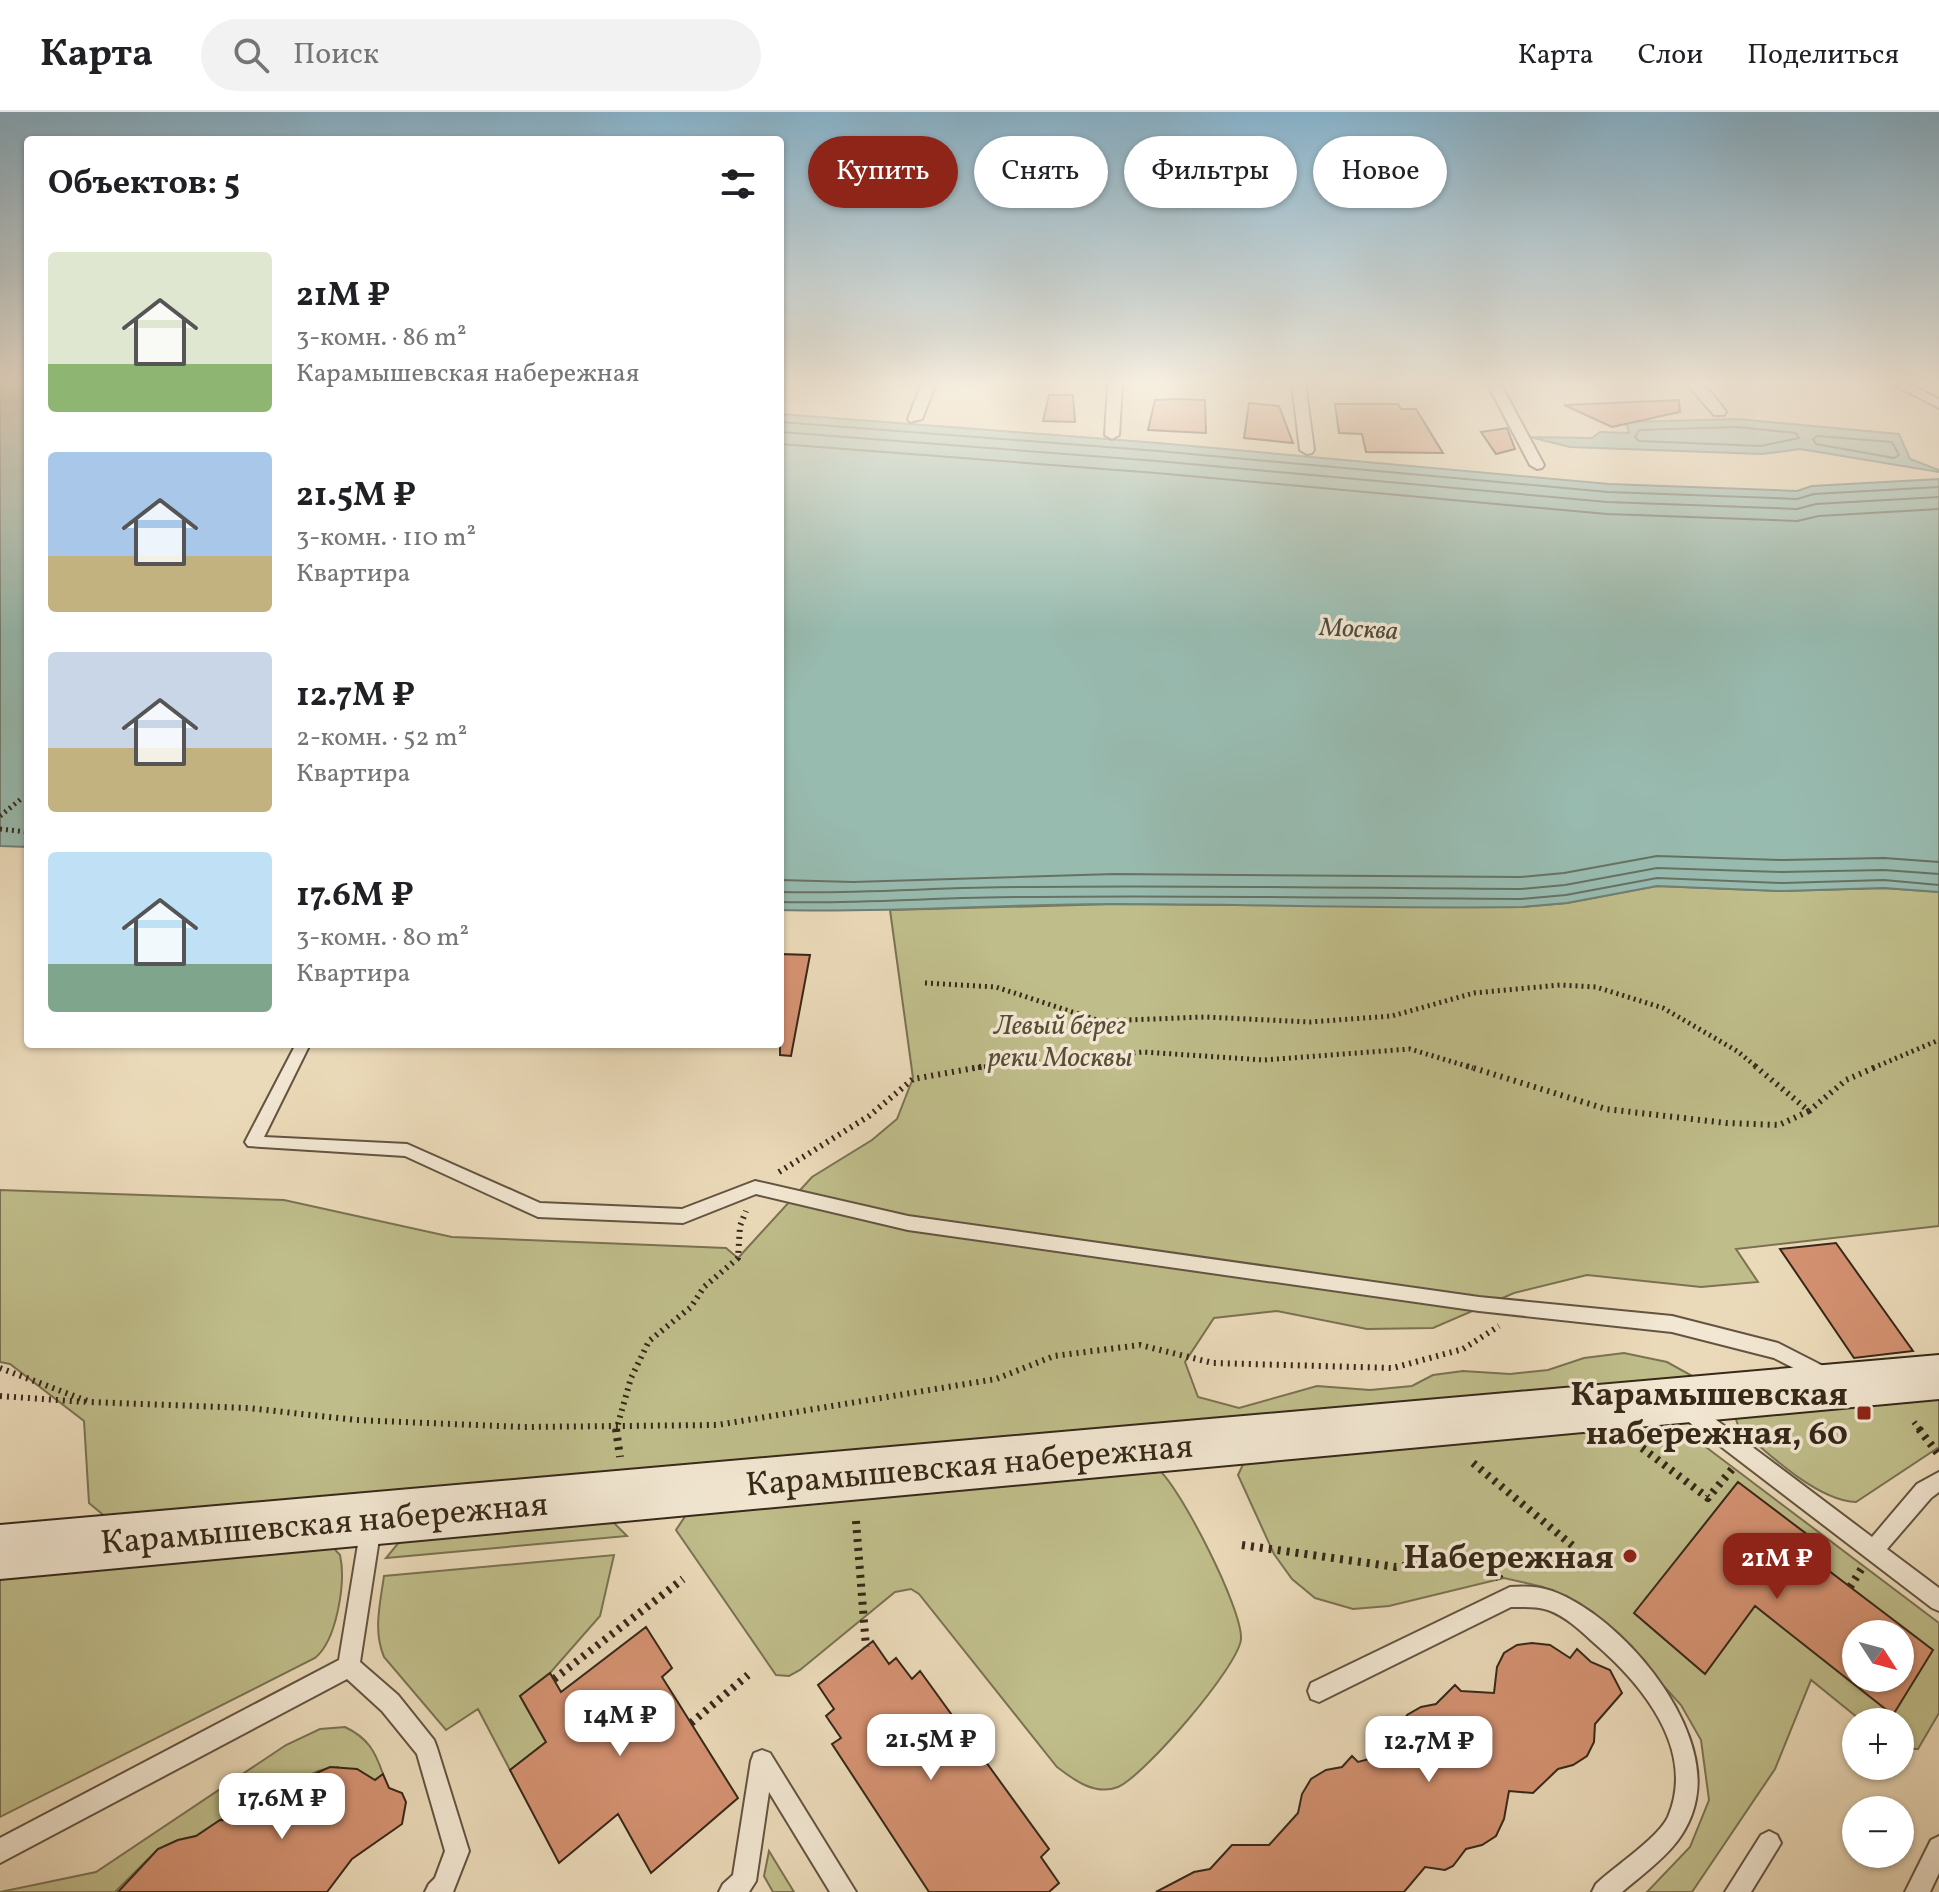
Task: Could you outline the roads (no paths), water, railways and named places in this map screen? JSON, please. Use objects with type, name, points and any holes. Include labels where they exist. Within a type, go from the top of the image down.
[{"type":"street","name":"Карамышевская набережная","points":[[0,1552],[1939,1377]]},
{"type":"lane","points":[[301,1048],[253,1142],[407,1150],[538,1210],[683,1216],[755,1187],[908,1223],[1521,1310],[1672,1324],[1778,1351],[1842,1386]]},
{"type":"lane","points":[[1675,1400],[1939,1601]]},
{"type":"lane","points":[[1873,1551],[1924,1491],[1939,1481]]},
{"type":"lane","points":[[349,1666],[372,1518]]},
{"type":"lane","points":[[1319,1691],[1510,1597],[1543,1598],[1580,1617],[1626,1654],[1666,1707],[1681,1745],[1688,1789],[1675,1829],[1604,1892]]},
{"type":"lane","points":[[0,1851],[349,1666]]},
{"type":"lane","points":[[349,1666],[390,1703],[426,1748],[457,1851],[444,1886],[437,1892]]},
{"type":"lane","points":[[742,1888],[762,1761],[844,1892]]},
{"type":"lane","points":[[1737,1892],[1769,1843]]},
{"type":"lane","points":[[1917,1892],[1939,1848]]},
{"type":"water","points":[[0,466],[24,466],[24,847],[0,846]]},
{"type":"water","name":"Москва","points":[[784,466],[1412,466],[1609,484],[1797,491],[1812,486],[1939,479],[1939,892],[1884,888],[1783,891],[1657,886],[1567,903],[1522,907],[1114,904],[784,910]]},
{"type":"water","points":[[1903,466],[1929,466],[1939,472]]},
{"type":"place","name":"Карамышевская набережная, 60","points":[[1864,1413]]},
{"type":"place","name":"Набережная","points":[[1630,1556]]},
{"type":"park label","name":"Левый берег реки Москвы","points":[[1060,1040]]}]
